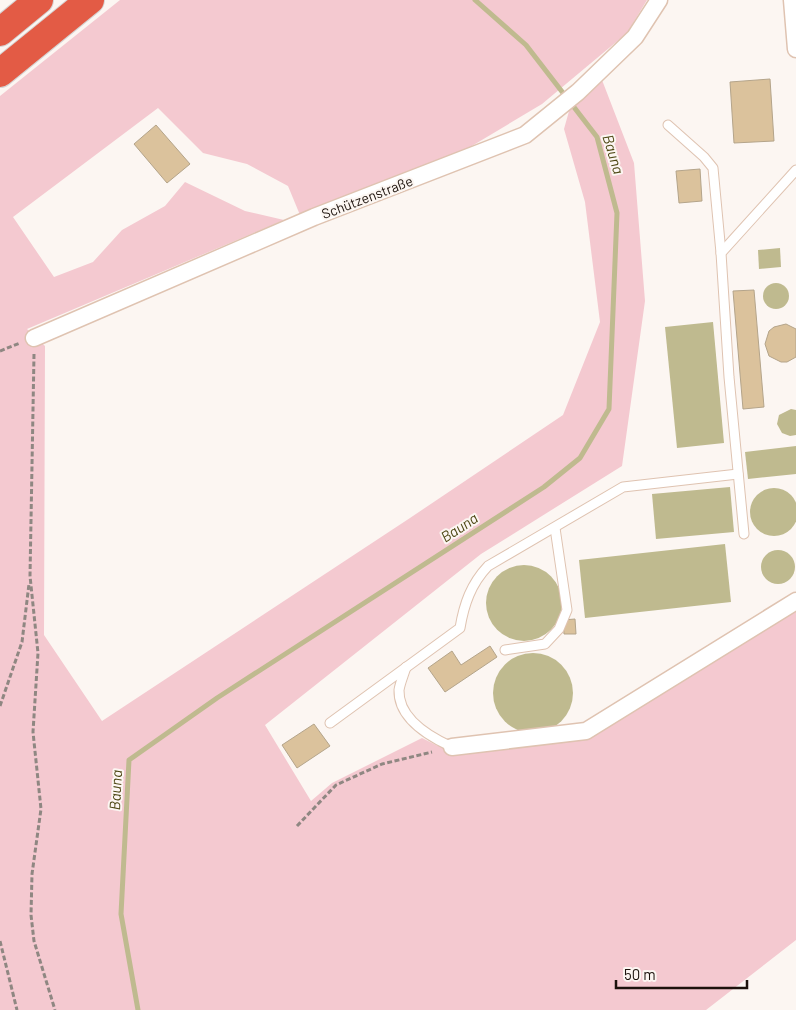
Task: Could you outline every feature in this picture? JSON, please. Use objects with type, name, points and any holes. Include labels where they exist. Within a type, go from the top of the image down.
[{"type":"highway","points":[[0,32],[39,0]]},
{"type":"highway","points":[[0,73],[90,0]]},
{"type":"street","name":"Schützenstraße","points":[[34,338],[314,217],[525,135],[578,92],[635,37],[659,0]]},
{"type":"street","points":[[792,0],[796,49]]},
{"type":"street","points":[[452,747],[586,731],[796,601]]},
{"type":"lane","points":[[668,125],[704,157],[713,168],[722,253],[729,377],[744,534]]},
{"type":"lane","points":[[722,253],[796,170]]},
{"type":"lane","points":[[330,723],[460,628],[470,590],[478,576],[488,566],[623,487],[738,474]]},
{"type":"lane","points":[[505,650],[545,644],[559,629],[568,610],[555,528]]},
{"type":"lane","points":[[406,667],[399,690],[404,709],[425,734],[452,747]]},
{"type":"path","points":[[0,706],[22,642],[30,576],[34,338]]},
{"type":"path","points":[[30,576],[38,653],[33,732],[41,809],[32,874],[31,915],[34,941],[54,1010]]},
{"type":"path","points":[[297,826],[336,785],[382,764],[452,747]]},
{"type":"path","points":[[0,941],[17,1010]]},
{"type":"shaded area","points":[[120,0],[647,0],[627,33],[542,104],[455,156],[300,215],[288,186],[247,164],[203,153],[158,108],[13,217],[54,277],[93,262],[122,230],[165,206],[185,182],[245,211],[284,220],[27,329],[45,346],[44,635],[102,721],[563,415],[600,322],[585,202],[564,129],[571,104],[602,80],[634,163],[645,301],[622,466],[481,554],[265,725],[311,801],[332,783],[422,738],[438,746],[585,727],[796,595],[796,940],[706,1010],[0,1010],[0,96]]},
{"type":"shaded area","points":[[780,248],[781,267],[759,269],[758,250]]},
{"type":"shaded area","points":[[776,283],[785,287],[789,296],[785,305],[776,309],[767,305],[763,296],[767,287]]},
{"type":"shaded area","points":[[713,322],[724,443],[677,448],[665,327]]},
{"type":"shaded area","points":[[791,409],[796,410],[796,435],[790,436],[782,433],[777,424],[779,415]]},
{"type":"shaded area","points":[[796,446],[796,474],[748,479],[745,452]]},
{"type":"shaded area","points":[[730,487],[734,532],[656,539],[652,494]]},
{"type":"shaded area","points":[[769,488],[779,488],[791,495],[798,507],[798,517],[791,529],[779,536],[769,536],[761,532],[754,525],[750,517],[750,507],[754,499],[761,492]]},
{"type":"shaded area","points":[[725,544],[731,602],[585,618],[579,560]]},
{"type":"shaded area","points":[[778,550],[790,555],[795,567],[790,579],[778,584],[766,579],[761,567],[766,555]]},
{"type":"shaded area","points":[[524,565],[539,568],[551,576],[559,588],[562,603],[559,618],[551,630],[539,638],[524,641],[509,638],[497,630],[489,618],[486,603],[489,588],[497,576],[509,568]]},
{"type":"shaded area","points":[[533,653],[548,656],[561,665],[570,678],[573,693],[570,708],[561,721],[548,730],[533,733],[518,730],[505,721],[496,708],[493,693],[496,678],[505,665],[518,656]]},
{"type":"building","points":[[770,79],[774,141],[734,143],[730,82]]},
{"type":"building","points":[[156,125],[190,164],[167,183],[134,144]]},
{"type":"building","points":[[700,169],[702,201],[679,203],[676,171]]},
{"type":"building","points":[[754,290],[764,407],[743,409],[733,291]]},
{"type":"building","points":[[786,324],[796,329],[796,357],[787,362],[781,362],[769,356],[765,344],[769,331],[774,327]]},
{"type":"building","points":[[575,619],[576,634],[564,634],[563,620]]},
{"type":"building","points":[[490,646],[497,657],[445,692],[428,668],[452,651],[461,665]]},
{"type":"building","points":[[314,724],[330,746],[297,768],[282,745]]},
{"type":"waterway","name":"Bauna","points":[[138,1010],[121,914],[129,760],[217,698],[544,487],[580,458],[609,409],[617,213],[597,137],[526,45],[475,0]]}]
